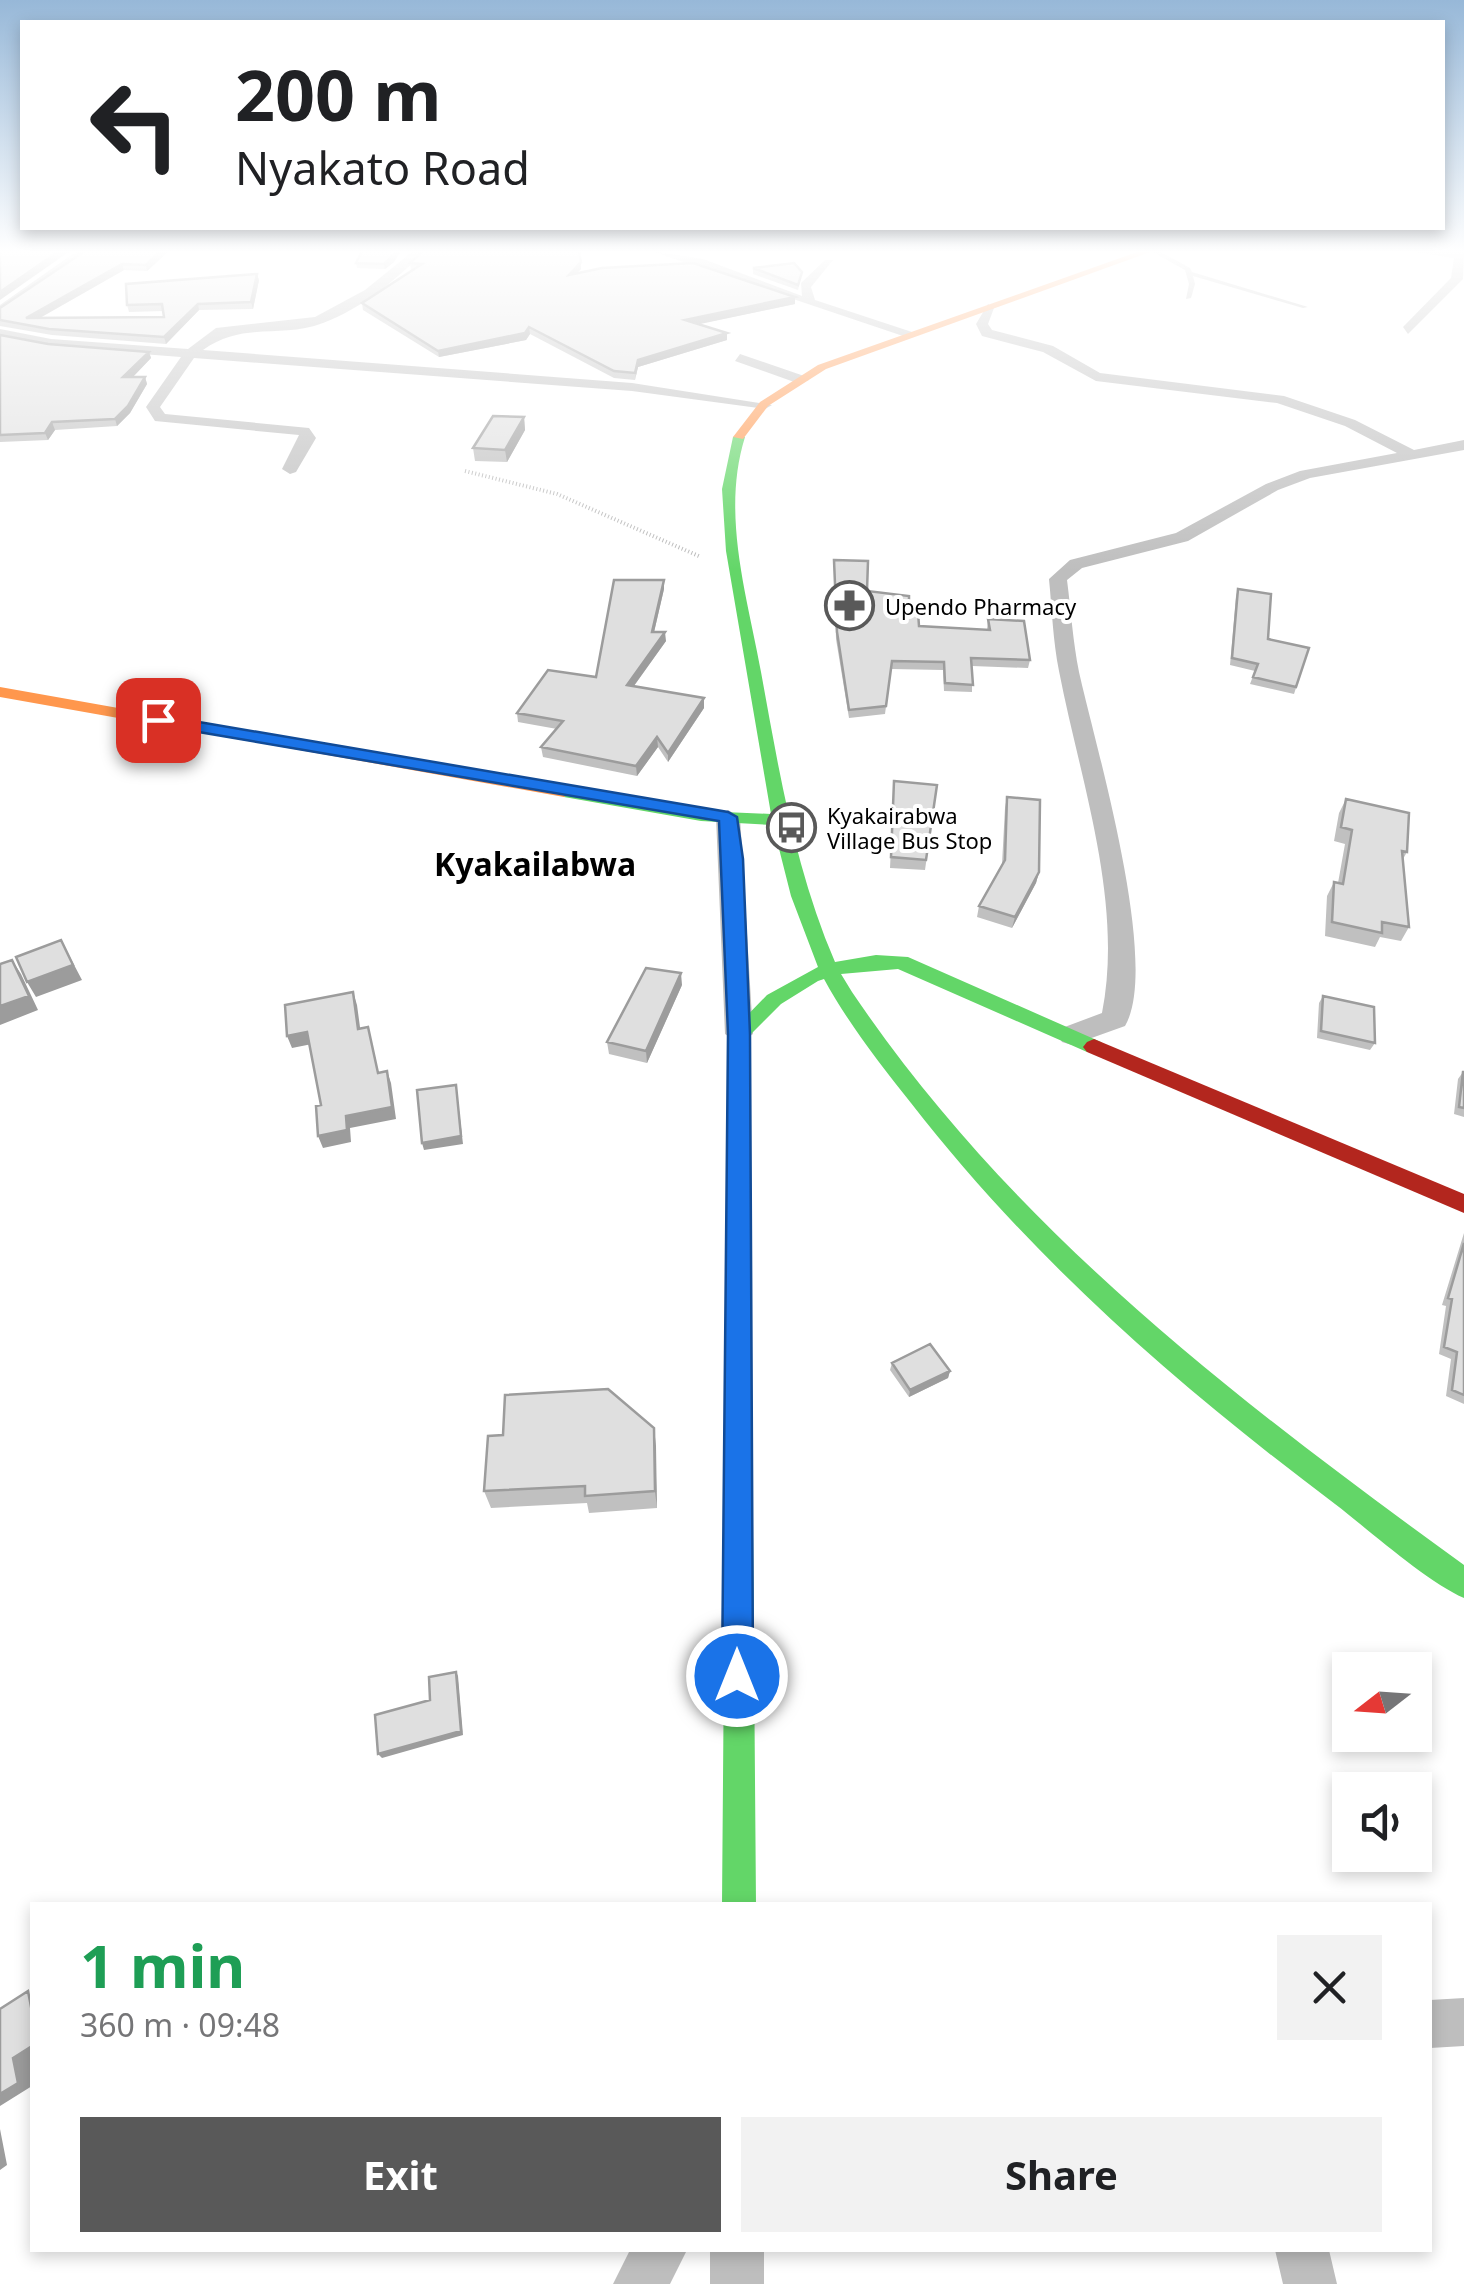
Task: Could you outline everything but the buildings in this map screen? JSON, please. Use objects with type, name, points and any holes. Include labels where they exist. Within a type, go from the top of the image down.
[{"type":"main road","points":[[853,358],[802,380],[766,405],[740,431],[731,470],[738,574],[780,820],[828,968],[916,1100],[1002,1200],[1097,1294],[1254,1428],[1464,1583]]},
{"type":"main road","points":[[0,692],[728,817],[780,820]]},
{"type":"main road","points":[[738,1902],[739,1034],[782,987],[828,968],[873,960],[901,962],[1310,1142],[1464,1204]]},
{"type":"street","points":[[187,358],[153,407],[155,415],[304,431],[308,438],[290,469]]},
{"type":"street","points":[[240,358],[632,386],[766,405]]},
{"type":"street","points":[[740,358],[802,380]]},
{"type":"street","points":[[1062,358],[1096,378],[1278,398],[1364,429],[1408,452]]},
{"type":"street","points":[[1072,1035],[1116,1019],[1120,1005],[1120,934],[1068,666],[1058,578],[1076,564],[1182,537],[1272,487],[1306,474],[1408,452],[1464,445]]},
{"type":"street","points":[[728,817],[734,859],[739,1034]]},
{"type":"street","points":[[1432,2024],[1464,2022]]},
{"type":"street","points":[[640,2284],[659,2252]]},
{"type":"street","points":[[737,2252],[737,2284]]},
{"type":"street","points":[[1302,2252],[1310,2284]]},
{"type":"path","points":[[465,470],[498,475],[590,503],[738,574]]},
{"type":"traffic: fast","points":[[739,437],[728,489],[732,551],[773,783],[800,896],[828,968],[844,997],[964,1155],[1027,1225],[1094,1290],[1237,1413],[1464,1583]]},
{"type":"traffic: fast","points":[[564,792],[701,816],[780,820]]},
{"type":"traffic: fast","points":[[739,1902],[739,1034],[774,1000],[811,977],[853,964],[901,962],[1094,1047]]},
{"type":"traffic: slow","points":[[739,437],[764,404],[822,367],[849,358]]},
{"type":"traffic: slow","points":[[0,692],[564,792]]},
{"type":"traffic: jam","points":[[1094,1047],[1464,1204]]},
{"type":"place","name":"Upendo Pharmacy","points":[[850,606]]},
{"type":"place","name":"Kyakairabwa Village Bus Stop","points":[[792,828]]},
{"type":"district","name":"Kyakailabwa","points":[[535,863]]},
{"type":"route","points":[[158,720],[700,816],[728,817],[734,859],[739,1034],[737,1676]]}]
